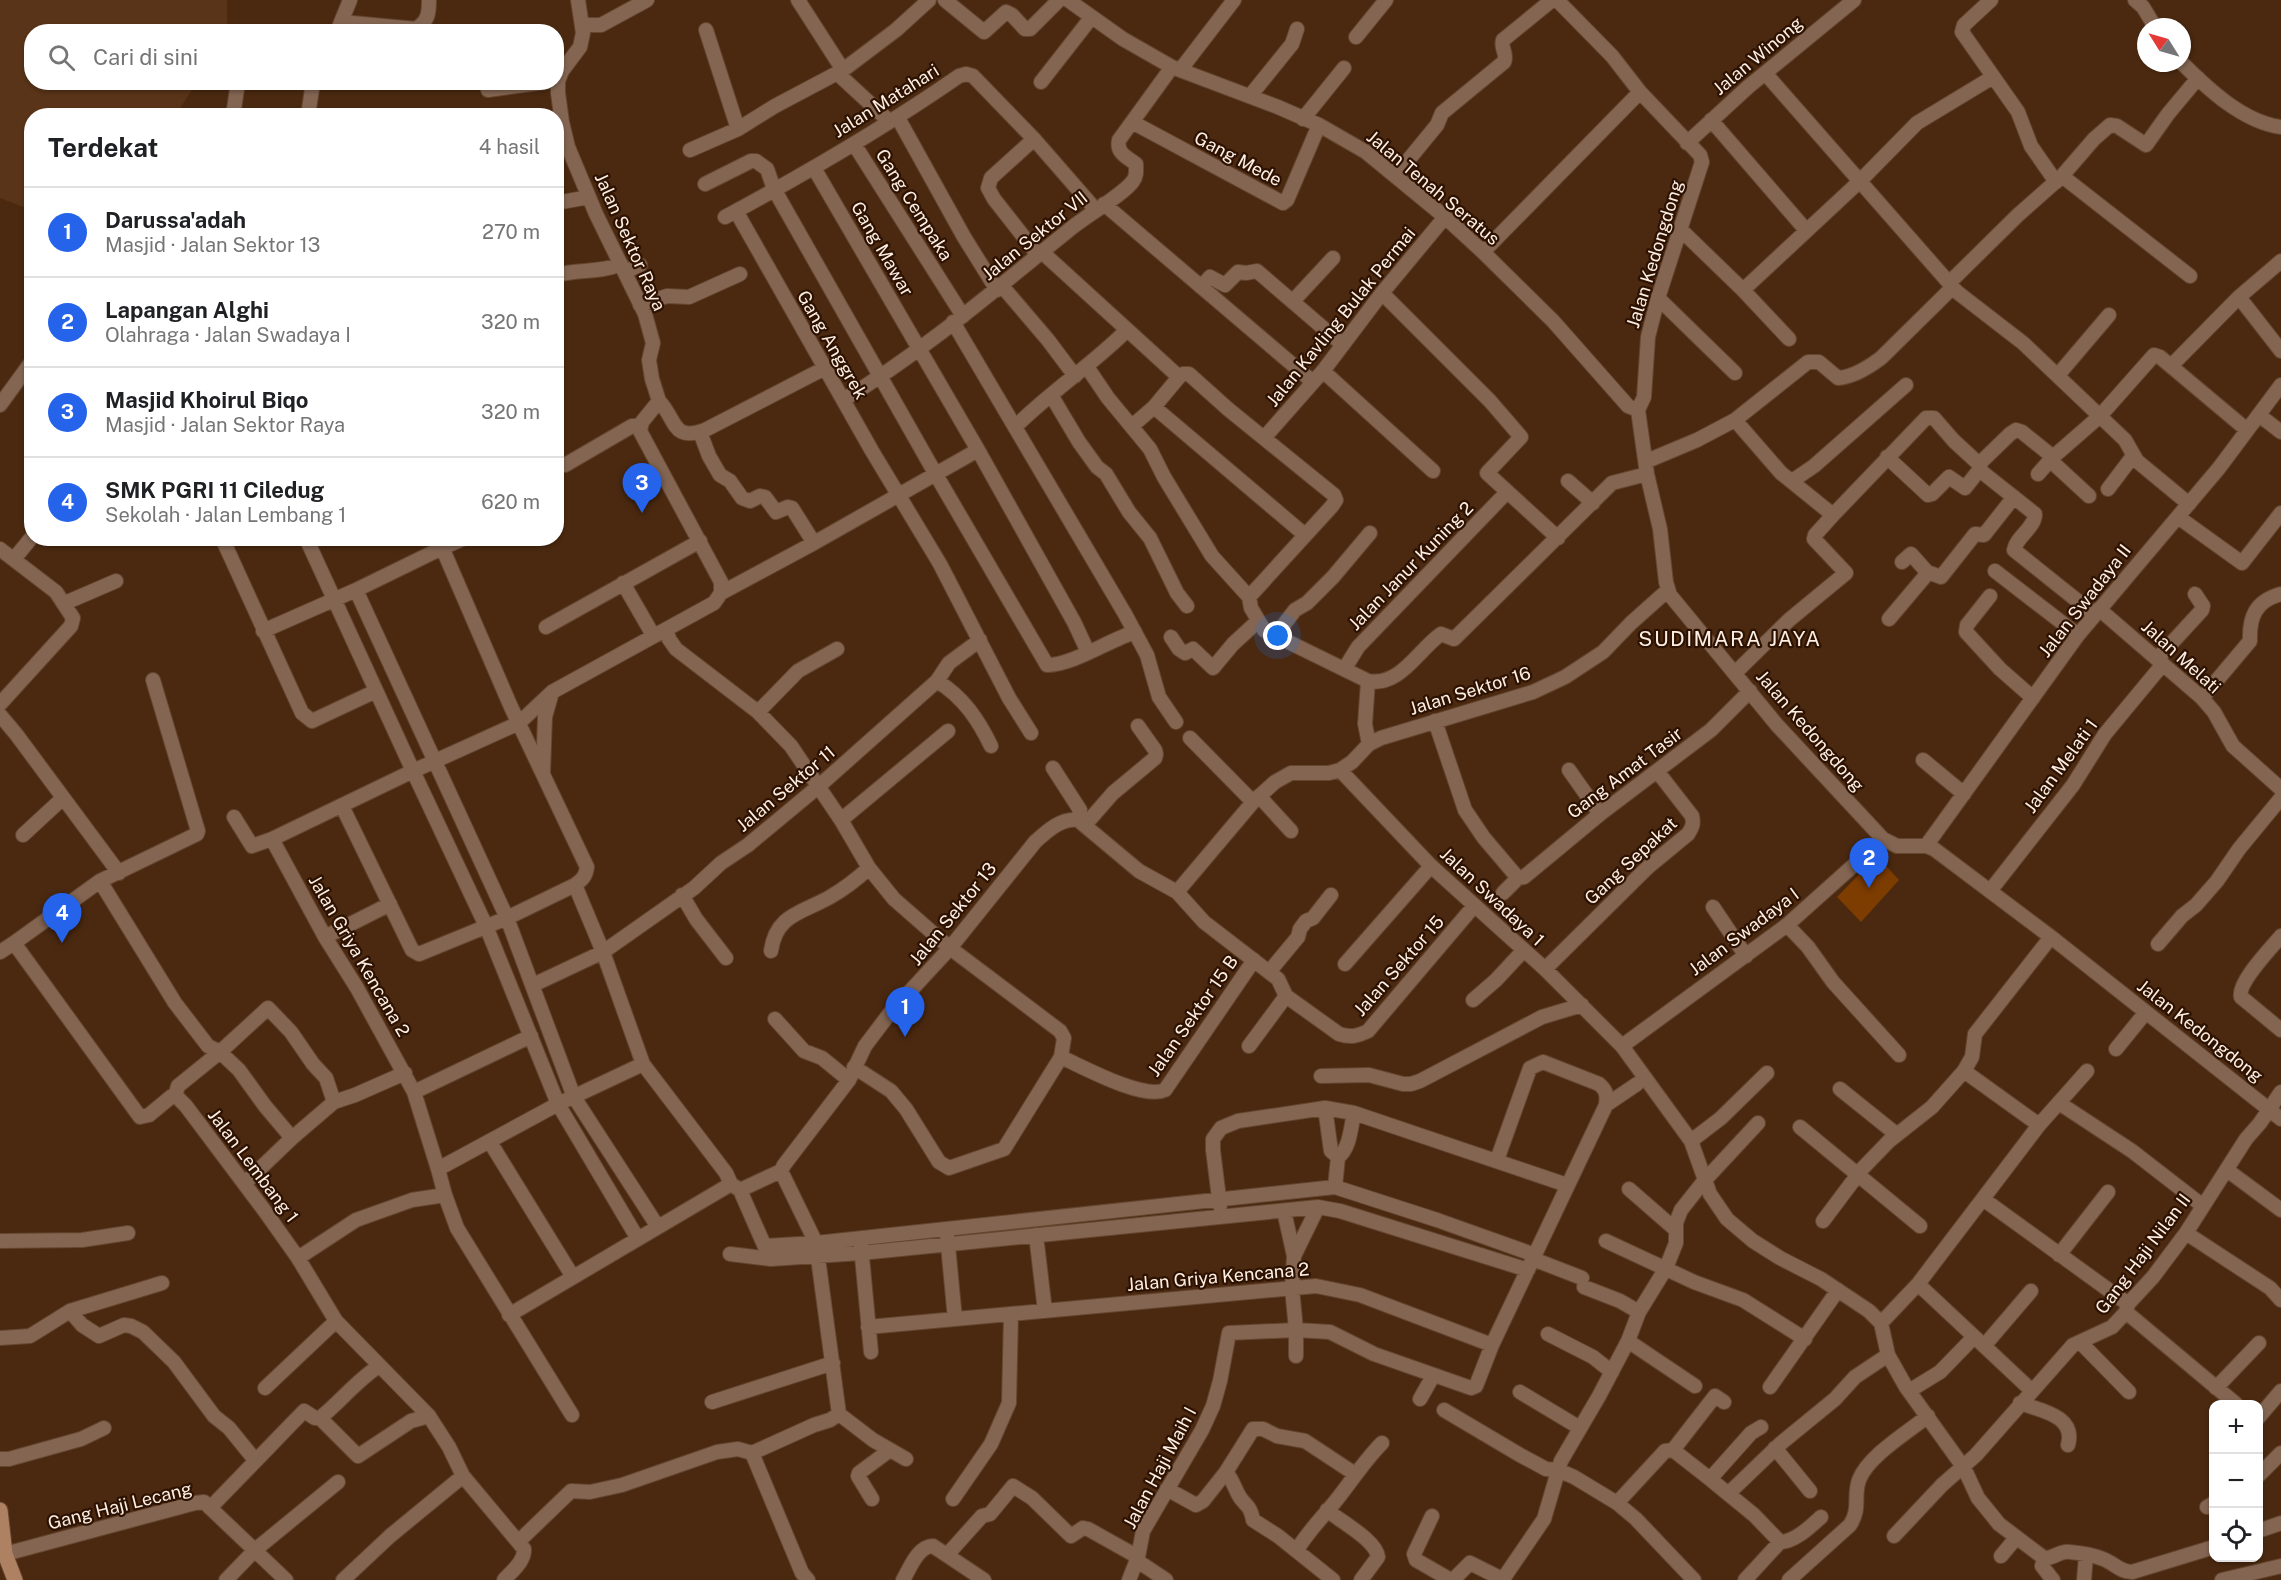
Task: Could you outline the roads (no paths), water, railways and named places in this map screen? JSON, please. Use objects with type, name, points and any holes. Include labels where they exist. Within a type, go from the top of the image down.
[{"type":"main road","points":[[0,1510],[5,1554],[15,1580]]},
{"type":"street","points":[[340,24],[350,0]]},
{"type":"street","points":[[423,24],[429,15],[429,0]]},
{"type":"street","points":[[564,68],[580,47],[582,25],[578,0]]},
{"type":"street","points":[[582,25],[601,25],[647,0]]},
{"type":"street","points":[[798,0],[840,72],[894,119],[964,237],[999,288],[1048,340],[1075,376]]},
{"type":"street","points":[[690,150],[738,129],[775,106],[840,72],[896,30],[929,0]]},
{"type":"street","points":[[945,0],[984,32],[1006,12],[1028,30],[1059,0]]},
{"type":"street","name":"Jalan Tenah Seratus","points":[[1068,0],[1123,39],[1177,68],[1304,118],[1366,152],[1396,175],[1483,252],[1553,321],[1628,406],[1638,410]]},
{"type":"street","name":"Jalan Sektor VII","points":[[843,400],[882,376],[958,319],[1132,183],[1135,178],[1136,164],[1119,151],[1117,147],[1119,140],[1234,0]]},
{"type":"street","points":[[1356,37],[1386,0]]},
{"type":"street","points":[[1396,175],[1437,125],[1442,113],[1504,62],[1506,57],[1502,46],[1503,40],[1552,0]]},
{"type":"street","name":"Jalan Kedongdong","points":[[1557,0],[1612,56],[1640,92],[1700,155],[1702,162],[1658,298],[1648,337],[1644,397],[1638,410],[1660,529],[1668,590],[1674,602],[1777,724],[1883,839]]},
{"type":"street","points":[[1991,0],[1962,30],[2018,112],[2031,146],[2059,179],[2190,276]]},
{"type":"street","points":[[2135,0],[2143,7],[2149,18]]},
{"type":"street","name":"Jalan Winong","points":[[1687,143],[1765,73],[1851,1]]},
{"type":"street","points":[[1041,82],[1091,18]]},
{"type":"street","points":[[1250,96],[1292,44],[1297,29]]},
{"type":"street","points":[[706,30],[706,37],[714,54],[738,129]]},
{"type":"street","points":[[1304,118],[1344,68]]},
{"type":"street","points":[[2191,71],[2244,113],[2269,125],[2281,127]]},
{"type":"street","points":[[1765,73],[1962,296],[2023,343],[2058,375],[2125,440],[2133,456],[2189,504]]},
{"type":"street","name":"Jalan Matahari","points":[[730,214],[854,144],[958,76],[969,75],[1100,206],[1201,287],[1313,382]]},
{"type":"street","points":[[1743,290],[1860,181],[1917,123],[1993,77]]},
{"type":"street","points":[[1087,367],[1108,398],[1150,449],[1164,477],[1212,556],[1250,597],[1251,608],[1264,630],[1368,681],[1377,682],[1394,677],[1440,635],[1444,634],[1454,639],[1612,483],[1735,420],[1808,362],[1819,362],[1838,378],[1848,377],[1869,366],[1888,351],[2018,215],[2059,179],[2094,139],[2110,125],[2117,126],[2146,145],[2198,78]]},
{"type":"street","points":[[235,108],[237,90]]},
{"type":"street","points":[[309,108],[312,90]]},
{"type":"street","name":"Jalan Sektor Raya","points":[[556,90],[559,108]]},
{"type":"street","points":[[1483,252],[1640,92]]},
{"type":"street","points":[[1711,120],[1805,230]]},
{"type":"street","name":"Gang Mede","points":[[1132,122],[1283,203],[1287,200],[1319,126]]},
{"type":"street","points":[[1034,139],[991,178],[988,188],[994,199],[1040,254],[1179,377]]},
{"type":"street","name":"Gang Cempaka","points":[[854,144],[958,319],[1015,427],[1135,632],[1147,655],[1159,697],[1176,722]]},
{"type":"street","name":"Jalan Sektor Raya","points":[[564,152],[589,197],[640,305],[653,343],[649,360],[659,401],[678,430],[684,435],[700,432]]},
{"type":"street","points":[[705,184],[756,161],[767,169],[774,189],[1047,665],[1088,652],[1135,632]]},
{"type":"street","name":"Gang Mawar","points":[[814,168],[978,450],[1074,622],[1082,644],[1088,652]]},
{"type":"street","points":[[564,202],[589,197]]},
{"type":"street","name":"Gang Anggrek","points":[[730,214],[825,368],[940,564],[1010,698],[1031,733]]},
{"type":"street","name":"Jalan Kavling Bulak Permai","points":[[1264,438],[1323,371],[1382,293],[1445,217]]},
{"type":"street","points":[[1681,230],[1743,290],[1789,339]]},
{"type":"street","points":[[1293,301],[1333,258]]},
{"type":"street","points":[[2171,366],[2239,297],[2281,261]]},
{"type":"street","points":[[564,273],[640,265]]},
{"type":"street","points":[[1201,287],[1210,277],[1225,285],[1238,272],[1257,271],[1343,345]]},
{"type":"street","points":[[640,305],[667,296],[689,297],[740,274]]},
{"type":"street","points":[[1382,293],[1490,401],[1521,437],[1487,473],[1558,538]]},
{"type":"street","points":[[2239,297],[2281,351]]},
{"type":"street","points":[[1658,298],[1735,373]]},
{"type":"street","points":[[2058,375],[2109,315]]},
{"type":"street","points":[[1015,427],[1127,330]]},
{"type":"street","points":[[2038,474],[2051,459],[2100,416],[2152,356],[2158,356],[2171,366],[2247,430]]},
{"type":"street","points":[[814,543],[792,508],[788,507],[776,512],[765,497],[760,496],[750,501],[742,498],[713,465],[700,432],[825,368]]},
{"type":"street","points":[[1323,371],[1433,471]]},
{"type":"street","points":[[0,405],[24,372]]},
{"type":"street","points":[[1132,426],[1154,407],[1179,377],[1184,374],[1193,377],[1227,409],[1334,495],[1336,501],[1332,506],[1250,597]]},
{"type":"street","points":[[1792,481],[1814,466],[1905,385]]},
{"type":"street","name":"Jalan Swadaya II","points":[[1926,846],[2078,635],[2189,504],[2281,385]]},
{"type":"street","points":[[1051,395],[1079,442],[1097,467],[1106,474],[1129,512],[1150,538],[1177,593],[1187,606]]},
{"type":"street","points":[[640,426],[659,401]]},
{"type":"street","points":[[1154,407],[1305,535]]},
{"type":"street","points":[[2259,415],[2281,432]]},
{"type":"street","points":[[1735,673],[1789,620],[1846,573],[1814,540],[1815,535],[1923,419],[1930,416],[1980,467],[2014,497],[1984,535],[1974,535],[1941,577],[1928,573],[1911,554],[1902,562]]},
{"type":"street","points":[[1735,420],[1771,463],[1833,515]]},
{"type":"street","points":[[564,465],[632,426],[640,426]]},
{"type":"street","points":[[640,426],[721,582],[721,593]]},
{"type":"street","points":[[1887,457],[1928,495],[1932,494],[1949,477],[1965,488],[1980,467],[2016,430],[2022,432],[2088,496]]},
{"type":"street","points":[[234,817],[252,846],[272,840],[413,771],[519,723],[552,692],[653,635],[668,630],[714,603],[721,593],[978,450]]},
{"type":"street","points":[[2108,489],[2133,456]]},
{"type":"street","points":[[1568,481],[1593,503]]},
{"type":"street","name":"Jalan Janur Kuning 2","points":[[1345,668],[1358,647],[1507,492]]},
{"type":"street","name":"Jalan Melati","points":[[2014,497],[2036,517],[2015,544],[2014,550],[2097,611],[2202,698],[2214,712],[2233,746],[2281,789]]},
{"type":"street","points":[[2178,517],[2242,563],[2281,513]]},
{"type":"street","points":[[1275,636],[1295,610],[1307,603],[1333,577],[1370,533]]},
{"type":"street","points":[[546,627],[700,541]]},
{"type":"street","points":[[14,559],[25,546]]},
{"type":"street","points":[[226,546],[263,631],[302,713],[307,718],[312,721],[376,691]]},
{"type":"street","points":[[309,546],[486,926],[558,1104],[638,1239]]},
{"type":"street","points":[[263,631],[356,590],[435,546]]},
{"type":"street","points":[[342,806],[415,953],[419,954],[507,918],[575,885],[585,877],[587,867],[519,723],[441,546]]},
{"type":"street","points":[[0,704],[71,626],[73,618],[56,592],[1,551]]},
{"type":"street","points":[[1995,571],[2078,635]]},
{"type":"street","points":[[1889,619],[1928,573]]},
{"type":"street","points":[[65,603],[116,581]]},
{"type":"street","points":[[623,583],[653,635]]},
{"type":"street","points":[[356,590],[507,918],[574,1097],[658,1227]]},
{"type":"street","name":"Jalan Sektor 16","points":[[1340,770],[1352,762],[1369,744],[1381,738],[1533,692],[1565,677],[1603,652],[1668,590]]},
{"type":"street","name":"Jalan Melati 1","points":[[1990,891],[2073,785],[2105,734],[2202,610],[2203,606],[2195,594]]},
{"type":"street","points":[[2202,698],[2250,640],[2249,622],[2256,610],[2265,600],[2281,594]]},
{"type":"street","points":[[1990,596],[1967,625],[1966,632],[2000,669],[2033,698]]},
{"type":"street","points":[[1171,638],[1182,652],[1185,653],[1193,648],[1213,668],[1240,637],[1258,621]]},
{"type":"street","points":[[668,630],[669,639],[676,649],[758,712],[791,746],[841,820],[869,868],[894,899],[950,948],[1060,1031],[1064,1038],[1061,1057],[1004,1149],[949,1168],[939,1162],[891,1091],[804,1051],[775,1018]]},
{"type":"street","name":"Jalan Sektor 11","points":[[603,952],[682,894],[694,888],[721,863],[748,845],[819,786],[937,681],[949,663],[980,640]]},
{"type":"street","points":[[758,712],[798,671],[837,649]]},
{"type":"street","points":[[0,952],[100,881],[197,834],[153,680]]},
{"type":"street","points":[[937,681],[951,690],[965,704],[978,720],[991,746]]},
{"type":"street","points":[[1368,681],[1365,724],[1369,744]]},
{"type":"street","name":"Gang Amat Tasir","points":[[1503,893],[1518,878],[1524,877],[1600,814],[1712,730],[1750,691]]},
{"type":"street","points":[[543,775],[545,717],[552,692]]},
{"type":"street","points":[[0,715],[118,873]]},
{"type":"street","points":[[1435,721],[1465,810],[1518,878]]},
{"type":"street","points":[[1082,823],[1155,758],[1155,750],[1138,726]]},
{"type":"street","points":[[841,820],[948,731]]},
{"type":"street","points":[[1190,738],[1260,796],[1291,831]]},
{"type":"street","points":[[1923,760],[1964,794]]},
{"type":"street","points":[[1053,768],[1080,810],[1082,823],[1140,871],[1177,892],[1260,796],[1291,773],[1329,773],[1340,770]]},
{"type":"street","name":"Jalan Swadaya 1","points":[[1340,770],[1431,866],[1545,969],[1622,1046],[1691,1141],[1704,1181],[1722,1213],[1753,1241],[1838,1290],[1881,1323]]},
{"type":"street","points":[[1569,770],[1600,814]]},
{"type":"street","name":"Gang Sepakat","points":[[1545,969],[1648,867],[1692,829],[1694,824],[1692,816],[1657,771]]},
{"type":"street","points":[[23,835],[63,798]]},
{"type":"street","points":[[2158,944],[2217,881],[2239,849],[2281,798]]},
{"type":"street","name":"Jalan Sektor 13","points":[[781,1171],[783,1165],[852,1074],[865,1046],[890,1013],[950,948],[1035,842],[1062,822],[1070,819],[1082,823]]},
{"type":"street","points":[[1883,839],[1897,846],[1926,846]]},
{"type":"street","name":"Jalan Swadaya I","points":[[1622,1046],[1787,926],[1883,839]]},
{"type":"street","name":"Jalan Griya Kencana 2","points":[[272,840],[325,937],[405,1073],[414,1092],[444,1195],[457,1228],[572,1415]]},
{"type":"street","name":"Jalan Kedongdong","points":[[1926,846],[1934,849],[2051,937],[2281,1119]]},
{"type":"street","points":[[1345,964],[1407,890],[1431,866]]},
{"type":"street","points":[[771,951],[776,932],[787,919],[833,895],[869,868]]},
{"type":"street","points":[[100,881],[175,1003],[208,1046],[220,1052],[239,1070],[292,1138]]},
{"type":"street","points":[[575,885],[603,952],[643,1064],[736,1187],[768,1252]]},
{"type":"street","name":"Jalan Sektor 15","points":[[1177,892],[1204,922],[1280,981],[1286,996],[1339,1034],[1348,1037],[1368,1031],[1474,906]]},
{"type":"street","points":[[682,894],[696,919],[726,958]]},
{"type":"street","points":[[1269,972],[1298,937],[1306,921],[1313,918],[1331,895]]},
{"type":"street","points":[[325,937],[390,904]]},
{"type":"street","points":[[1713,907],[1746,956]]},
{"type":"street","points":[[1787,926],[1808,947],[1833,982],[1899,1055]]},
{"type":"street","points":[[2281,936],[2244,983],[2240,992],[2241,997],[2281,1030]]},
{"type":"street","points":[[1823,1221],[1857,1176],[1896,1134],[1932,1107],[1964,1071],[1972,1057],[1975,1034],[2051,937]]},
{"type":"street","points":[[14,943],[137,1114],[144,1118],[175,1096],[178,1086],[220,1052],[268,1008],[291,1032],[312,1064],[327,1078],[334,1102]]},
{"type":"street","points":[[1473,1000],[1496,980],[1523,951]]},
{"type":"street","points":[[533,985],[603,952]]},
{"type":"street","name":"Jalan Sektor 15 B","points":[[1061,1057],[1136,1089],[1155,1093],[1165,1090],[1254,960]]},
{"type":"street","points":[[1248,1046],[1286,996]]},
{"type":"street","points":[[1321,1076],[1369,1075],[1411,1084],[1420,1082],[1542,1017],[1582,1005]]},
{"type":"street","points":[[2116,1049],[2146,1012]]},
{"type":"street","points":[[414,1092],[531,1036]]},
{"type":"street","points":[[1296,1330],[1330,1332],[1374,1354],[1433,1376],[1464,1387],[1476,1386],[1492,1345],[1606,1105],[1607,1094],[1599,1084],[1543,1062],[1534,1064],[1530,1068],[1497,1160]]},
{"type":"street","points":[[438,1168],[558,1104],[643,1064]]},
{"type":"street","points":[[1964,1071],[2039,1125]]},
{"type":"street","points":[[2087,1071],[2039,1125],[1918,1284],[1881,1323],[1888,1355],[1909,1391],[1964,1468],[1978,1498],[1991,1516],[2044,1558],[2061,1552],[2086,1555],[2101,1558],[2125,1572],[2132,1572],[2209,1549]]},
{"type":"street","points":[[245,1183],[334,1102],[405,1073]]},
{"type":"street","points":[[1691,1141],[1721,1118],[1767,1073]]},
{"type":"street","points":[[1606,1105],[1637,1084]]},
{"type":"street","points":[[1840,1089],[1896,1134]]},
{"type":"street","name":"Gang Haji Nilan II","points":[[1894,1536],[1942,1485],[1964,1468],[2066,1353],[2080,1342],[2112,1327],[2186,1233],[2246,1139],[2270,1110],[2281,1092]]},
{"type":"street","name":"Jalan Lembang 1","points":[[175,1096],[186,1106],[245,1183],[298,1258],[336,1321],[429,1416],[449,1447],[463,1476],[518,1542]]},
{"type":"street","points":[[2060,1103],[2132,1151],[2203,1206]]},
{"type":"street","points":[[1221,1217],[1213,1150],[1214,1139],[1221,1128],[1238,1121],[1325,1108],[1354,1113],[1567,1185]]},
{"type":"street","points":[[1325,1108],[1331,1150],[1338,1157]]},
{"type":"street","points":[[1335,1187],[1338,1157],[1347,1144],[1354,1113]]},
{"type":"street","points":[[1432,1516],[1414,1557],[1449,1579],[1454,1579],[1470,1563],[1503,1580],[1544,1519],[1549,1508],[1557,1470],[1628,1341],[1639,1312],[1666,1268],[1676,1243],[1676,1230],[1681,1210],[1704,1181],[1758,1123]]},
{"type":"street","points":[[1800,1127],[1920,1226]]},
{"type":"street","points":[[490,1142],[573,1277]]},
{"type":"street","points":[[2227,1170],[2281,1210]]},
{"type":"street","points":[[509,1315],[658,1227],[736,1187],[781,1171],[817,1249],[839,1414],[873,1440],[906,1459]]},
{"type":"street","points":[[817,1249],[860,1238],[1335,1187],[1583,1282],[1639,1312]]},
{"type":"street","points":[[1629,1189],[1676,1230]]},
{"type":"street","points":[[2059,1255],[2108,1192]]},
{"type":"street","points":[[298,1258],[356,1220],[412,1200],[444,1195]]},
{"type":"street","points":[[1983,1199],[2127,1308],[2231,1400]]},
{"type":"street","points":[[730,1254],[817,1249],[861,1253],[1318,1207],[1532,1262]]},
{"type":"street","points":[[1294,1256],[1318,1207]]},
{"type":"street","points":[[1284,1211],[1294,1256],[1292,1288],[1296,1356]]},
{"type":"street","points":[[946,1228],[955,1319]]},
{"type":"street","points":[[0,1241],[82,1240],[128,1233]]},
{"type":"street","points":[[2186,1233],[2270,1288],[2281,1300]]},
{"type":"street","points":[[1036,1235],[1045,1311]]},
{"type":"street","points":[[860,1238],[871,1352]]},
{"type":"street","points":[[1606,1241],[1694,1282],[1743,1300],[1805,1339]]},
{"type":"street","points":[[0,1338],[30,1336],[70,1311],[162,1283]]},
{"type":"street","points":[[1918,1284],[2031,1390]]},
{"type":"street","name":"Jalan Griya Kencana 2","points":[[868,1327],[1292,1288],[1328,1287],[1360,1294],[1492,1345]]},
{"type":"street","points":[[1770,1387],[1838,1290]]},
{"type":"street","points":[[1909,1391],[1940,1372],[1979,1341],[2031,1291]]},
{"type":"street","points":[[70,1311],[82,1325],[99,1336],[124,1325],[143,1332],[174,1362],[214,1416],[229,1428],[255,1460]]},
{"type":"street","points":[[954,1499],[991,1444],[1009,1404],[1011,1314]]},
{"type":"street","points":[[265,1388],[336,1321]]},
{"type":"street","name":"Jalan Haji Maih I","points":[[1129,1580],[1137,1559],[1143,1531],[1202,1430],[1213,1406],[1229,1333],[1296,1330]]},
{"type":"street","points":[[1548,1334],[1593,1358],[1611,1372]]},
{"type":"street","points":[[1628,1341],[1695,1386]]},
{"type":"street","points":[[2080,1342],[2129,1392]]},
{"type":"street","points":[[2216,1388],[2259,1343]]},
{"type":"street","points":[[1729,1493],[1775,1448],[1829,1403],[1855,1377],[1888,1355]]},
{"type":"street","points":[[712,1402],[833,1363]]},
{"type":"street","points":[[320,1418],[352,1386],[379,1366]]},
{"type":"street","points":[[1420,1399],[1433,1376]]},
{"type":"street","points":[[2263,1413],[2281,1391]]},
{"type":"street","points":[[1520,1392],[1580,1428]]},
{"type":"street","points":[[1617,1503],[1665,1451],[1673,1450],[1715,1396],[1724,1402]]},
{"type":"street","points":[[2020,1403],[2057,1417],[2065,1423],[2071,1434],[2068,1445]]},
{"type":"street","points":[[1444,1410],[1520,1455],[1546,1468],[1574,1477],[1617,1503],[1636,1519],[1694,1580]]},
{"type":"street","points":[[210,1508],[304,1411],[315,1418],[320,1418],[358,1456],[411,1421],[429,1416]]},
{"type":"street","points":[[504,1580],[524,1556],[524,1549],[518,1542],[571,1491],[590,1492],[622,1485],[723,1450],[738,1449],[752,1453],[839,1414]]},
{"type":"street","points":[[1789,1580],[1850,1525],[1857,1514],[1859,1479],[1876,1457],[1928,1416]]},
{"type":"street","points":[[1710,1479],[1751,1433],[1761,1427]]},
{"type":"street","points":[[0,1459],[9,1459],[81,1439],[104,1428]]},
{"type":"street","points":[[1167,1489],[1196,1506],[1203,1501],[1226,1472],[1253,1429],[1263,1429],[1277,1436],[1305,1441],[1355,1474]]},
{"type":"street","points":[[1297,1550],[1307,1533],[1366,1458],[1382,1443]]},
{"type":"street","points":[[1775,1448],[1810,1491]]},
{"type":"street","points":[[872,1499],[858,1476],[859,1473],[890,1450]]},
{"type":"street","points":[[1673,1450],[1729,1493],[1780,1542],[1785,1543],[1799,1535],[1821,1517]]},
{"type":"street","points":[[752,1453],[800,1578]]},
{"type":"street","points":[[2263,1472],[2281,1454]]},
{"type":"street","points":[[1226,1472],[1231,1477],[1239,1497],[1250,1507],[1253,1520],[1297,1550],[1333,1580]]},
{"type":"street","points":[[343,1580],[390,1536],[463,1476]]},
{"type":"street","points":[[226,1580],[255,1550],[338,1482]]},
{"type":"street","points":[[947,1555],[982,1516],[990,1515],[1006,1491],[1013,1486],[1032,1498],[1071,1536],[1083,1528],[1088,1529],[1166,1580]]},
{"type":"street","name":"Gang Haji Lecang","points":[[5,1554],[204,1502],[286,1580]]},
{"type":"street","points":[[1327,1510],[1371,1541],[1377,1550],[1378,1557],[1361,1580]]},
{"type":"street","points":[[2263,1530],[2281,1523]]},
{"type":"street","points":[[2001,1556],[2016,1538]]},
{"type":"street","points":[[1745,1580],[1780,1542]]},
{"type":"street","points":[[903,1580],[921,1551],[929,1546],[933,1546],[984,1580]]},
{"type":"street","points":[[2084,1580],[2086,1555]]},
{"type":"street","points":[[2044,1558],[2042,1566],[2053,1580]]},
{"type":"street","points":[[2222,1580],[2281,1566]]},
{"type":"place","name":"Masjid Khoirul Biqo","points":[[642,513]]},
{"type":"place","name":"Lapangan Alghi","points":[[1869,888]]},
{"type":"place","name":"SMK PGRI 11 Ciledug","points":[[62,943]]},
{"type":"place","name":"Darussa'adah","points":[[905,1037]]},
{"type":"district","name":"SUDIMARA JAYA","points":[[1730,639]]}]
